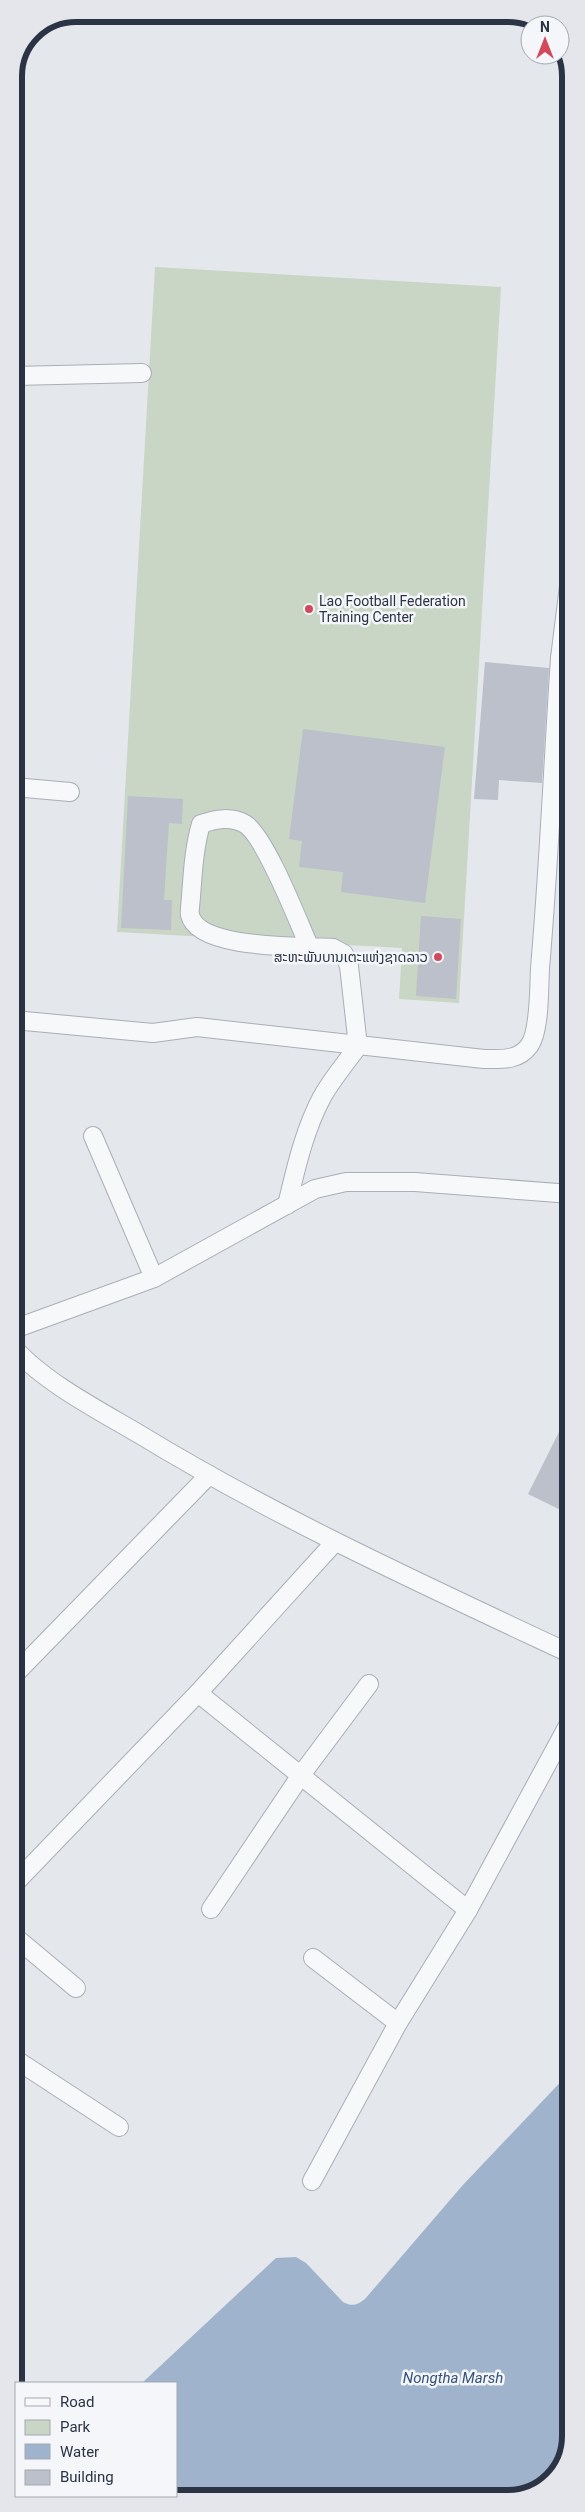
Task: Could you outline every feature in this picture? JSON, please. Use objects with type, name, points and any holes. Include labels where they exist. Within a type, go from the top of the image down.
[{"type":"street","points":[[22,376],[142,373]]},
{"type":"street","points":[[22,1021],[154,1033],[197,1027],[484,1059],[508,1059],[521,1054],[530,1045],[535,1026],[562,695]]},
{"type":"street","points":[[22,788],[70,792]]},
{"type":"street","points":[[287,1205],[311,1120],[323,1095],[358,1046],[349,966],[344,954],[333,948],[232,941],[210,936],[197,926],[190,916],[195,846],[201,824],[213,820],[231,818],[247,825],[262,843],[309,946]]},
{"type":"street","points":[[93,1136],[154,1278]]},
{"type":"street","points":[[22,1326],[154,1278],[315,1189],[346,1182],[415,1182],[562,1193]]},
{"type":"street","points":[[22,1357],[27,1363],[97,1409],[208,1476],[270,1506],[334,1542],[562,1650]]},
{"type":"street","points":[[22,1666],[208,1476]]},
{"type":"street","points":[[22,1876],[198,1693],[334,1542]]},
{"type":"street","points":[[211,1909],[301,1775],[368,1684]]},
{"type":"street","points":[[198,1693],[468,1910]]},
{"type":"street","points":[[312,2181],[398,2023],[468,1910],[562,1737]]},
{"type":"street","points":[[22,1943],[76,1988]]},
{"type":"street","points":[[313,1958],[398,2023]]},
{"type":"street","points":[[22,2064],[119,2127]]},
{"type":"green space","name":"Lao Football Federation Training Center","points":[[155,267],[501,287],[459,1003],[399,999],[402,948],[117,932]]},
{"type":"water","name":"Nongtha Marsh","points":[[562,2080],[562,2436],[560,2453],[549,2471],[536,2482],[508,2490],[178,2489],[178,2382],[143,2382],[276,2258],[296,2257],[306,2263],[343,2302],[355,2305],[360,2303],[462,2186]]},
{"type":"building","points":[[485,662],[549,668],[542,783],[499,780],[498,800],[474,799]]},
{"type":"building","points":[[303,729],[445,747],[425,903],[341,892],[343,872],[299,867],[302,841],[289,839]]},
{"type":"building","points":[[128,796],[183,799],[182,824],[169,823],[164,900],[172,900],[171,930],[121,928]]},
{"type":"building","points":[[562,806],[562,839],[560,839]]},
{"type":"building","name":"ສະຫະພັນບານເຕະແຫ່ງຊາດລາວ","points":[[421,916],[461,919],[456,999],[416,996]]},
{"type":"building","points":[[562,1426],[562,1511],[528,1494]]},
{"type":"place","name":"Lao Football Federation Training Center","points":[[309,609]]},
{"type":"place","name":"ສະຫະພັນບານເຕະແຫ່ງຊາດລາວ","points":[[438,957]]}]
